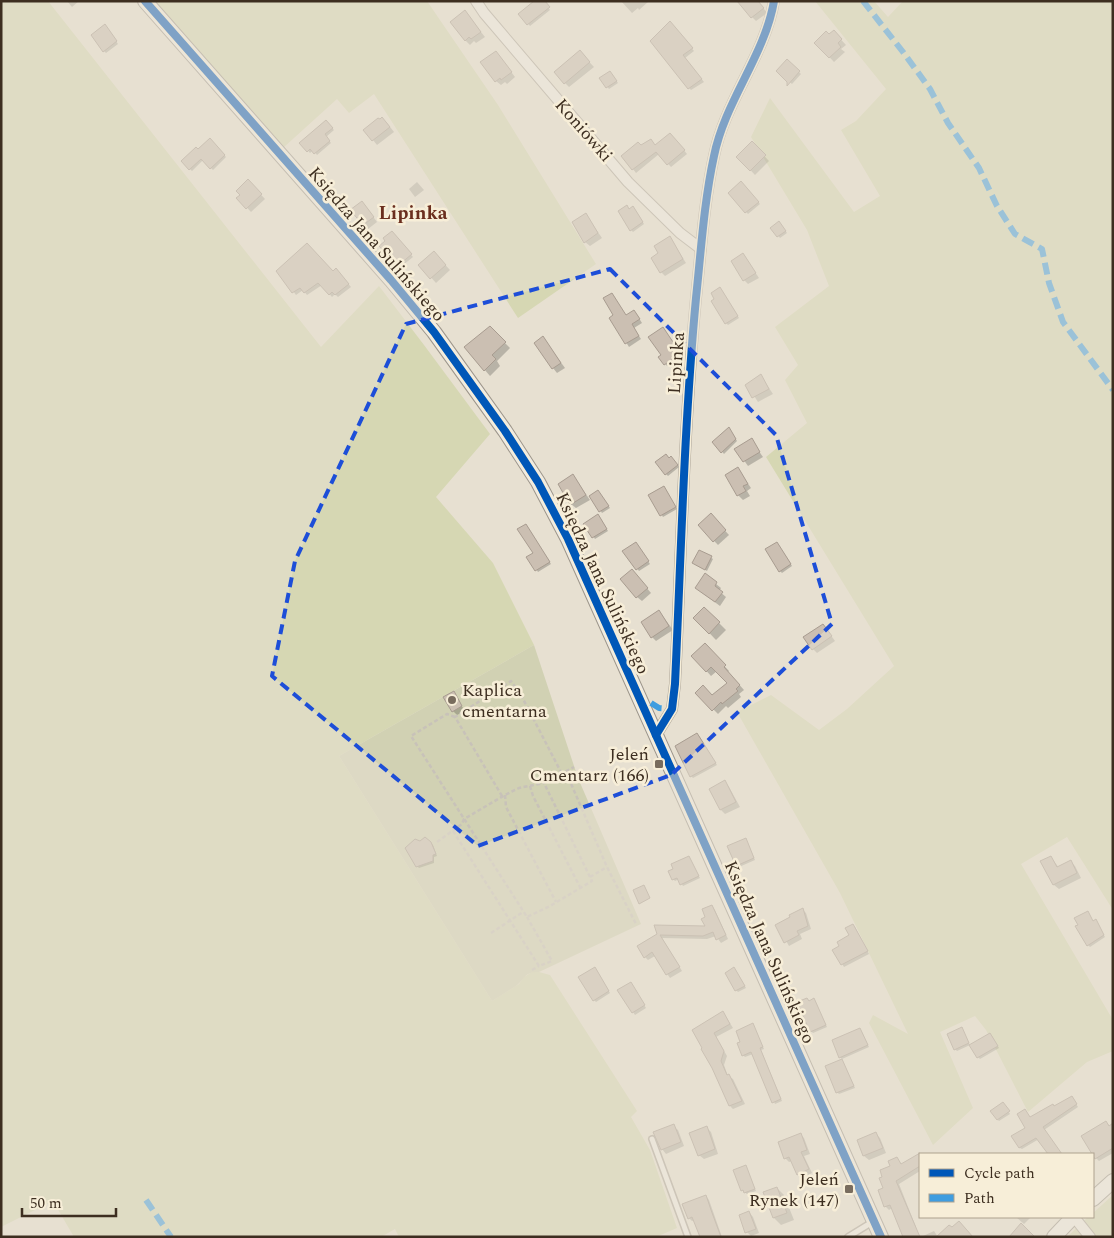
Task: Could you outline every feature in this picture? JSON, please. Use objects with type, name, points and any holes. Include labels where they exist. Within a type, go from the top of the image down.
[{"type":"street","name":"Księdza Jana Sulińskiego","points":[[145,1],[391,280],[434,332],[505,431],[538,482],[568,539],[882,1237]]},
{"type":"street","name":"Koniówki","points":[[476,1],[484,13],[628,182],[680,233],[701,249]]},
{"type":"street","name":"Lipinka","points":[[656,735],[672,708],[675,684],[691,352],[701,249],[714,156],[721,127],[759,47],[772,13],[774,1]]},
{"type":"street","points":[[1094,1198],[1113,1181]]},
{"type":"street","points":[[1054,1237],[1072,1218]]},
{"type":"street","points":[[1074,1218],[1090,1237]]},
{"type":"lane","points":[[652,1139],[688,1237]]},
{"type":"lane","points":[[848,1237],[874,1221]]},
{"type":"path","points":[[455,717],[512,681],[562,774]]},
{"type":"path","points":[[532,970],[552,961],[411,736],[447,714],[455,717],[504,796],[506,807],[556,902]]},
{"type":"path","points":[[437,842],[462,824],[464,819],[518,788],[544,783],[574,767]]},
{"type":"path","points":[[566,772],[608,867],[636,924]]},
{"type":"path","points":[[526,918],[592,881],[544,783]]},
{"type":"path","points":[[530,786],[533,796],[580,887]]},
{"type":"path","points":[[453,831],[539,966]]},
{"type":"path","points":[[590,877],[608,867]]},
{"type":"path","points":[[491,933],[523,912]]},
{"type":"highlighted area","points":[[610,269],[776,435],[832,624],[671,775],[478,846],[272,676],[295,561],[406,324]]},
{"type":"green space","points":[[1,1],[48,1],[321,347],[379,286],[490,434],[436,497],[493,563],[534,645],[339,756],[492,1001],[519,984],[524,977],[532,972],[550,975],[637,1111],[631,1117],[650,1150],[677,1228],[656,1237],[399,1237],[395,1229],[381,1237],[74,1237],[53,1201],[1,1227]]},
{"type":"green space","points":[[155,1],[427,1],[498,105],[596,264],[518,318],[374,94],[349,113],[337,99],[283,148]]},
{"type":"green space","points":[[815,1],[874,1],[888,17],[903,1],[1113,1],[1113,910],[1067,837],[1021,864],[1113,1020],[1113,1051],[1087,1062],[1028,1112],[986,1030],[975,1016],[940,1032],[973,1108],[933,1145],[869,1023],[873,1015],[908,1034],[840,893],[737,712],[771,695],[819,730],[847,709],[894,666],[766,457],[807,423],[785,380],[798,365],[775,327],[829,286],[807,230],[751,137],[770,98],[854,212],[880,196],[841,130],[856,121],[886,89]]},
{"type":"green space","points":[[534,645],[578,778],[641,924],[539,972],[528,974],[516,986],[492,1001],[339,756]]},
{"type":"green space","points":[[1113,1195],[1113,1237],[1067,1237],[1087,1218],[1094,1218],[1094,1212]]},
{"type":"building","points":[[534,1],[545,1],[550,7],[527,25],[518,14]]},
{"type":"building","points":[[737,1],[758,1],[764,8],[751,18]]},
{"type":"building","points":[[465,10],[481,32],[471,39],[469,37],[465,41],[450,22]]},
{"type":"building","points":[[670,21],[693,48],[683,55],[702,79],[688,89],[650,41]]},
{"type":"building","points":[[105,24],[117,41],[103,52],[91,35]]},
{"type":"building","points":[[834,30],[842,39],[838,43],[841,47],[829,58],[814,43],[826,31],[829,34]]},
{"type":"building","points":[[580,50],[590,62],[564,84],[554,72]]},
{"type":"building","points":[[496,51],[512,72],[495,82],[480,62]]},
{"type":"building","points":[[787,59],[800,71],[787,86],[787,82],[776,71]]},
{"type":"building","points":[[610,71],[617,81],[606,88],[599,78]]},
{"type":"building","points":[[382,117],[390,127],[372,141],[363,130]]},
{"type":"building","points":[[326,120],[333,128],[325,134],[330,141],[314,154],[310,149],[307,152],[299,143]]},
{"type":"building","points":[[670,133],[685,150],[667,165],[656,152],[632,170],[621,156],[638,142],[641,145],[651,139],[655,145]]},
{"type":"building","points":[[210,138],[225,155],[210,169],[201,159],[189,170],[181,161],[196,147],[198,149]]},
{"type":"building","points":[[752,141],[766,155],[750,171],[736,157]]},
{"type":"building","points":[[248,179],[262,194],[246,209],[236,198],[240,195],[236,191]]},
{"type":"building","points":[[741,181],[759,202],[745,213],[728,193]]},
{"type":"building","points":[[362,201],[374,217],[363,225],[350,210]]},
{"type":"building","points":[[627,205],[629,209],[633,206],[643,222],[630,231],[618,211]]},
{"type":"building","points":[[586,213],[598,233],[584,243],[572,222]]},
{"type":"building","points":[[779,221],[786,231],[777,237],[770,228]]},
{"type":"building","points":[[392,231],[412,254],[400,264],[397,260],[394,263],[379,246],[385,241],[383,238]]},
{"type":"building","points":[[670,236],[683,259],[660,273],[651,258],[658,253],[654,246]]},
{"type":"building","points":[[307,243],[333,271],[336,268],[349,284],[335,295],[332,292],[329,295],[318,283],[304,293],[300,288],[292,293],[276,271]]},
{"type":"building","points":[[434,251],[446,265],[430,279],[418,265]]},
{"type":"building","points":[[743,253],[756,273],[743,281],[731,261]]},
{"type":"building","points":[[720,287],[738,316],[725,324],[711,301],[714,299],[711,293]]},
{"type":"building","points":[[612,293],[626,315],[634,310],[640,319],[632,324],[639,336],[625,344],[609,318],[613,315],[603,298]]},
{"type":"building","points":[[490,326],[506,342],[492,355],[496,359],[484,371],[464,347]]},
{"type":"building","points":[[663,327],[681,354],[664,365],[658,357],[661,355],[648,337]]},
{"type":"building","points":[[543,336],[561,363],[552,369],[534,343]]},
{"type":"building","points":[[761,374],[769,389],[752,398],[745,385]]},
{"type":"building","points":[[729,427],[736,439],[721,453],[712,442]]},
{"type":"building","points":[[752,438],[760,452],[743,462],[734,449]]},
{"type":"building","points":[[666,454],[669,458],[671,456],[678,465],[665,475],[655,462]]},
{"type":"building","points":[[738,467],[748,484],[743,486],[746,491],[737,496],[725,475]]},
{"type":"building","points":[[573,474],[586,495],[570,505],[558,484]]},
{"type":"building","points":[[664,486],[676,507],[660,516],[648,495]]},
{"type":"building","points":[[598,490],[609,506],[599,512],[589,496]]},
{"type":"building","points":[[711,513],[726,530],[713,542],[698,525]]},
{"type":"building","points":[[598,514],[607,529],[592,538],[583,524]]},
{"type":"building","points":[[526,524],[550,562],[535,571],[526,557],[533,553],[517,529]]},
{"type":"building","points":[[636,542],[649,561],[636,570],[622,551]]},
{"type":"building","points":[[777,542],[791,564],[779,572],[765,549]]},
{"type":"building","points":[[699,550],[712,556],[705,570],[692,563]]},
{"type":"building","points":[[632,569],[648,588],[636,598],[620,579]]},
{"type":"building","points":[[705,573],[717,582],[715,586],[723,592],[715,602],[695,588]]},
{"type":"building","points":[[704,607],[720,622],[709,634],[693,618]]},
{"type":"building","points":[[659,610],[669,626],[651,638],[641,622]]},
{"type":"building","points":[[823,624],[832,636],[812,650],[803,637]]},
{"type":"building","points":[[705,643],[726,665],[724,667],[740,685],[736,689],[738,691],[722,704],[721,702],[712,711],[695,693],[703,685],[712,695],[727,683],[711,667],[706,672],[691,656]]},
{"type":"building","name":"Kaplica cmentarna","points":[[454,691],[462,706],[452,712],[443,697]]},
{"type":"building","points":[[697,733],[716,763],[690,777],[675,746]]},
{"type":"building","points":[[725,780],[736,802],[720,810],[709,789]]},
{"type":"building","points":[[425,837],[431,842],[436,854],[433,855],[433,861],[416,867],[405,848],[415,839],[420,841]]},
{"type":"building","points":[[746,838],[754,858],[736,866],[727,846]]},
{"type":"building","points":[[689,856],[699,876],[680,885],[677,878],[672,880],[668,871],[673,869],[671,864]]},
{"type":"building","points":[[1051,856],[1057,867],[1071,860],[1077,873],[1053,885],[1040,861]]},
{"type":"building","points":[[644,885],[650,898],[639,904],[633,890]]},
{"type":"building","points":[[712,905],[726,935],[716,940],[713,932],[703,936],[660,935],[680,967],[666,975],[652,952],[644,958],[637,946],[657,934],[654,925],[705,926],[701,919],[705,917],[702,909]]},
{"type":"building","points":[[803,908],[808,926],[797,931],[799,935],[784,943],[775,925]]},
{"type":"building","points":[[1088,911],[1093,921],[1096,919],[1104,935],[1087,946],[1075,926],[1078,925],[1074,918]]},
{"type":"building","points":[[853,924],[868,951],[841,965],[832,950],[839,946],[837,942],[849,935],[845,928]]},
{"type":"building","points":[[595,967],[609,991],[593,1001],[578,977]]},
{"type":"building","points":[[734,967],[745,986],[735,991],[725,973]]},
{"type":"building","points":[[631,982],[645,1005],[632,1013],[617,990]]},
{"type":"building","points":[[807,998],[809,1001],[814,998],[826,1025],[810,1032],[797,1002]]},
{"type":"building","points":[[723,1011],[730,1024],[714,1033],[724,1051],[721,1061],[742,1101],[729,1106],[692,1030]]},
{"type":"building","points":[[753,1023],[763,1047],[760,1048],[781,1099],[772,1103],[751,1052],[742,1056],[737,1043],[740,1042],[736,1031]]},
{"type":"building","points":[[962,1027],[969,1043],[954,1050],[947,1034]]},
{"type":"building","points":[[860,1028],[868,1045],[839,1058],[832,1040]]},
{"type":"building","points":[[990,1033],[998,1046],[977,1058],[969,1045]]},
{"type":"building","points":[[842,1059],[854,1086],[836,1093],[825,1066]]},
{"type":"building","points":[[1072,1096],[1077,1104],[1043,1127],[1061,1153],[1047,1153],[1036,1138],[1019,1148],[1011,1136],[1025,1128],[1017,1114],[1025,1109],[1030,1117],[1053,1104],[1054,1106]]},
{"type":"building","points":[[1003,1102],[1010,1111],[997,1120],[990,1111]]},
{"type":"building","points":[[1106,1121],[1109,1126],[1113,1123],[1113,1148],[1095,1159],[1094,1153],[1091,1153],[1081,1136]]},
{"type":"building","points":[[674,1124],[681,1142],[661,1150],[653,1132]]},
{"type":"building","points":[[707,1126],[715,1149],[698,1156],[689,1133]]},
{"type":"building","points":[[876,1132],[883,1148],[863,1156],[857,1140]]},
{"type":"building","points":[[801,1133],[807,1150],[801,1152],[809,1169],[797,1175],[789,1157],[784,1159],[778,1142]]},
{"type":"building","points":[[919,1154],[919,1167],[896,1181],[920,1237],[903,1237],[890,1205],[884,1207],[878,1190],[883,1188],[879,1178],[882,1177],[880,1170],[890,1166],[888,1161],[897,1157],[901,1164]]},
{"type":"building","points":[[746,1165],[755,1189],[744,1193],[743,1190],[741,1191],[733,1170]]},
{"type":"building","points":[[777,1187],[787,1213],[773,1218],[763,1192]]},
{"type":"building","points":[[706,1195],[721,1237],[700,1237],[692,1217],[688,1219],[682,1204]]},
{"type":"building","points":[[749,1211],[756,1229],[745,1233],[739,1215]]},
{"type":"building","points":[[959,1221],[973,1237],[936,1237],[949,1225],[952,1227]]},
{"type":"building","points":[[1021,1223],[1035,1237],[1009,1237]]},
{"type":"marked path","points":[[863,1],[930,89],[948,123],[979,168],[997,206],[1015,234],[1042,249],[1049,283],[1063,322],[1113,390]]},
{"type":"marked path","points":[[651,703],[659,708],[672,709]]},
{"type":"marked path","points":[[146,1200],[171,1237]]},
{"type":"cycle path","points":[[145,1],[391,280],[434,332],[505,431],[538,482],[568,539],[881,1237]]},
{"type":"cycle path","points":[[656,735],[672,709],[675,684],[688,394],[708,191],[719,136],[762,40],[774,1]]},
{"type":"place","name":"Kaplica cmentarna","points":[[452,700]]},
{"type":"place","name":"Jeleń Cmentarz (166)","points":[[659,764]]},
{"type":"place","name":"Jeleń Rynek (147)","points":[[849,1189]]},
{"type":"district","name":"Lipinka","points":[[413,212]]}]
